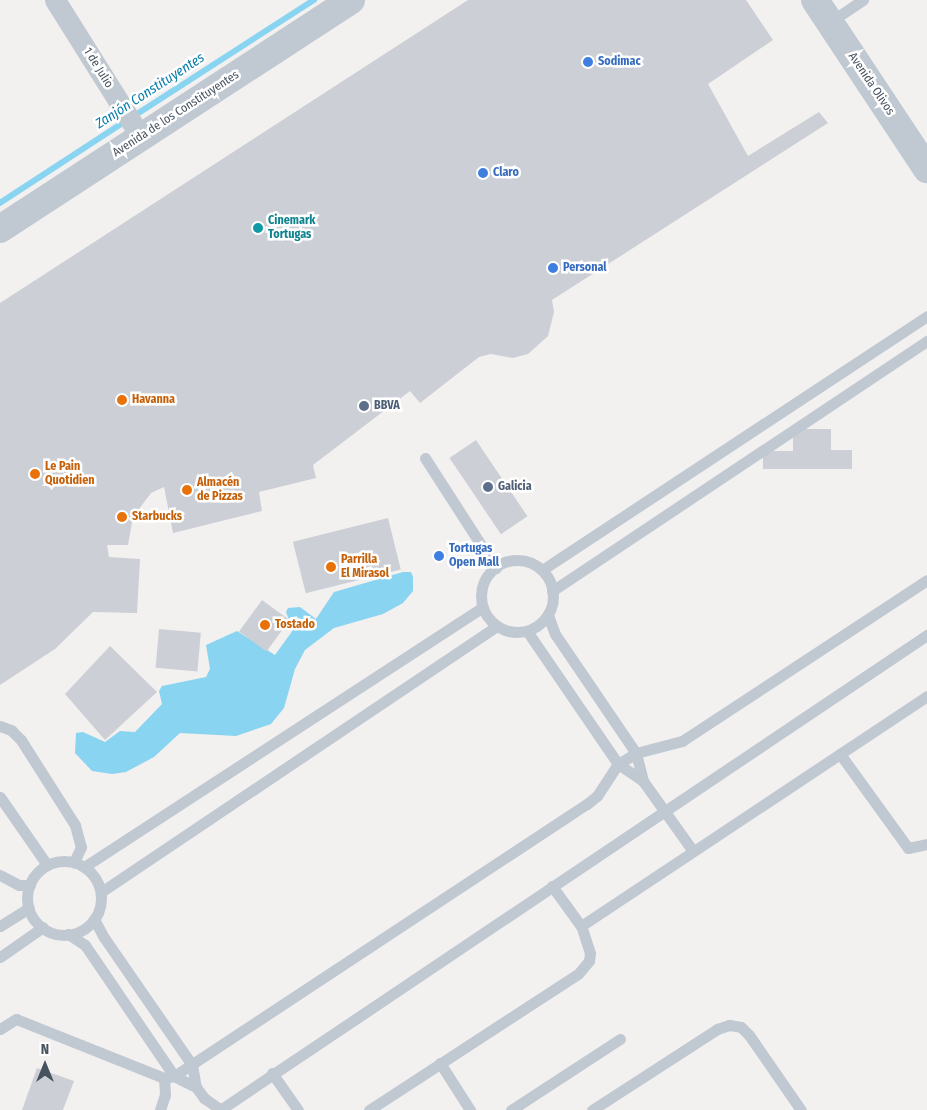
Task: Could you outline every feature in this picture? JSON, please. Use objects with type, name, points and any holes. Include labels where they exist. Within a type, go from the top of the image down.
[{"type":"street","name":"1 de Julio","points":[[56,0],[137,131]]},
{"type":"street","name":"Avenida de los Constituyentes","points":[[0,229],[137,131],[351,0]]},
{"type":"street","name":"Avenida Olivos","points":[[815,0],[927,169]]},
{"type":"lane","points":[[830,22],[863,0]]},
{"type":"lane","points":[[542,570],[927,316]]},
{"type":"lane","points":[[552,591],[927,341]]},
{"type":"lane","points":[[424,458],[496,568]]},
{"type":"lane","points":[[548,615],[528,630],[506,630],[497,626],[483,607],[483,585],[496,568],[514,561],[534,565],[542,570],[552,591],[548,615],[555,634],[636,754],[643,781],[693,851]]},
{"type":"lane","points":[[169,1077],[192,1065],[588,804],[597,796],[618,764],[636,754],[682,741],[927,580]]},
{"type":"lane","points":[[79,865],[483,607]]},
{"type":"lane","points":[[101,892],[497,626]]},
{"type":"lane","points":[[528,630],[618,764],[643,781]]},
{"type":"lane","points":[[0,1029],[16,1019],[196,1087],[220,1110],[272,1073],[927,635]]},
{"type":"lane","points":[[581,926],[927,696]]},
{"type":"lane","points":[[0,726],[11,730],[21,740],[75,825],[81,847],[79,865]]},
{"type":"lane","points":[[840,754],[908,848],[927,844]]},
{"type":"lane","points":[[0,797],[47,865]]},
{"type":"lane","points":[[68,934],[87,926],[94,919],[101,892],[92,873],[79,865],[47,865],[30,885],[29,908],[43,928],[68,934],[85,945],[169,1077],[160,1110]]},
{"type":"lane","points":[[0,875],[13,883],[30,885]]},
{"type":"lane","points":[[369,1110],[584,967],[589,961],[590,945],[581,926],[552,886]]},
{"type":"lane","points":[[0,926],[29,908]]},
{"type":"lane","points":[[94,919],[103,936],[192,1065],[196,1087]]},
{"type":"lane","points":[[0,957],[43,928]]},
{"type":"lane","points":[[592,1110],[717,1029],[730,1026],[741,1028],[749,1035],[801,1110]]},
{"type":"lane","points":[[511,1110],[620,1039]]},
{"type":"lane","points":[[440,1063],[470,1110]]},
{"type":"lane","points":[[272,1073],[298,1110]]},
{"type":"water","points":[[403,572],[411,572],[413,591],[403,603],[383,614],[334,628],[305,650],[295,669],[284,708],[271,724],[236,736],[180,733],[154,757],[126,772],[112,774],[92,771],[75,753],[76,733],[83,732],[105,742],[120,731],[135,732],[162,704],[159,691],[162,686],[206,677],[210,669],[206,645],[237,631],[275,655],[293,630],[286,612],[288,608],[300,607],[316,619],[334,592]]},
{"type":"building","points":[[468,0],[746,0],[773,40],[708,84],[748,156],[819,112],[828,123],[552,300],[554,312],[548,336],[528,354],[513,358],[491,354],[479,357],[420,403],[410,391],[313,465],[316,478],[259,492],[262,511],[173,533],[164,487],[151,493],[133,517],[128,545],[107,545],[109,557],[140,559],[137,613],[93,612],[55,649],[0,685],[0,303]]},
{"type":"building","points":[[793,429],[831,429],[831,450],[852,450],[852,469],[763,469],[763,451],[793,451]]},
{"type":"building","name":"Galicia","points":[[476,440],[527,516],[501,534],[449,458]]},
{"type":"building","points":[[388,518],[401,569],[306,593],[293,542]]},
{"type":"building","points":[[262,600],[290,620],[267,652],[239,632]]},
{"type":"building","points":[[159,629],[201,633],[197,672],[156,668]]},
{"type":"building","points":[[110,646],[157,692],[105,740],[65,694]]},
{"type":"building","points":[[37,1068],[74,1081],[63,1110],[22,1110]]},
{"type":"waterway","name":"Zanjón Constituyentes","points":[[134,116],[314,0]]},
{"type":"waterway","name":"Zanjón Constituyentes","points":[[0,203],[126,121]]},
{"type":"place","name":"Sodimac","points":[[588,62]]},
{"type":"place","name":"Claro","points":[[483,173]]},
{"type":"place","name":"Cinemark Tortugas","points":[[258,228]]},
{"type":"place","name":"Personal","points":[[553,268]]},
{"type":"place","name":"Havanna","points":[[122,400]]},
{"type":"place","name":"BBVA","points":[[364,406]]},
{"type":"place","name":"Le Pain Quotidien","points":[[35,474]]},
{"type":"place","name":"Galicia","points":[[488,487]]},
{"type":"place","name":"Almacén de Pizzas","points":[[187,490]]},
{"type":"place","name":"Starbucks","points":[[122,517]]},
{"type":"place","name":"Tortugas Open Mall","points":[[439,556]]},
{"type":"place","name":"Parrilla El Mirasol","points":[[331,567]]},
{"type":"place","name":"Tostado","points":[[265,625]]}]
